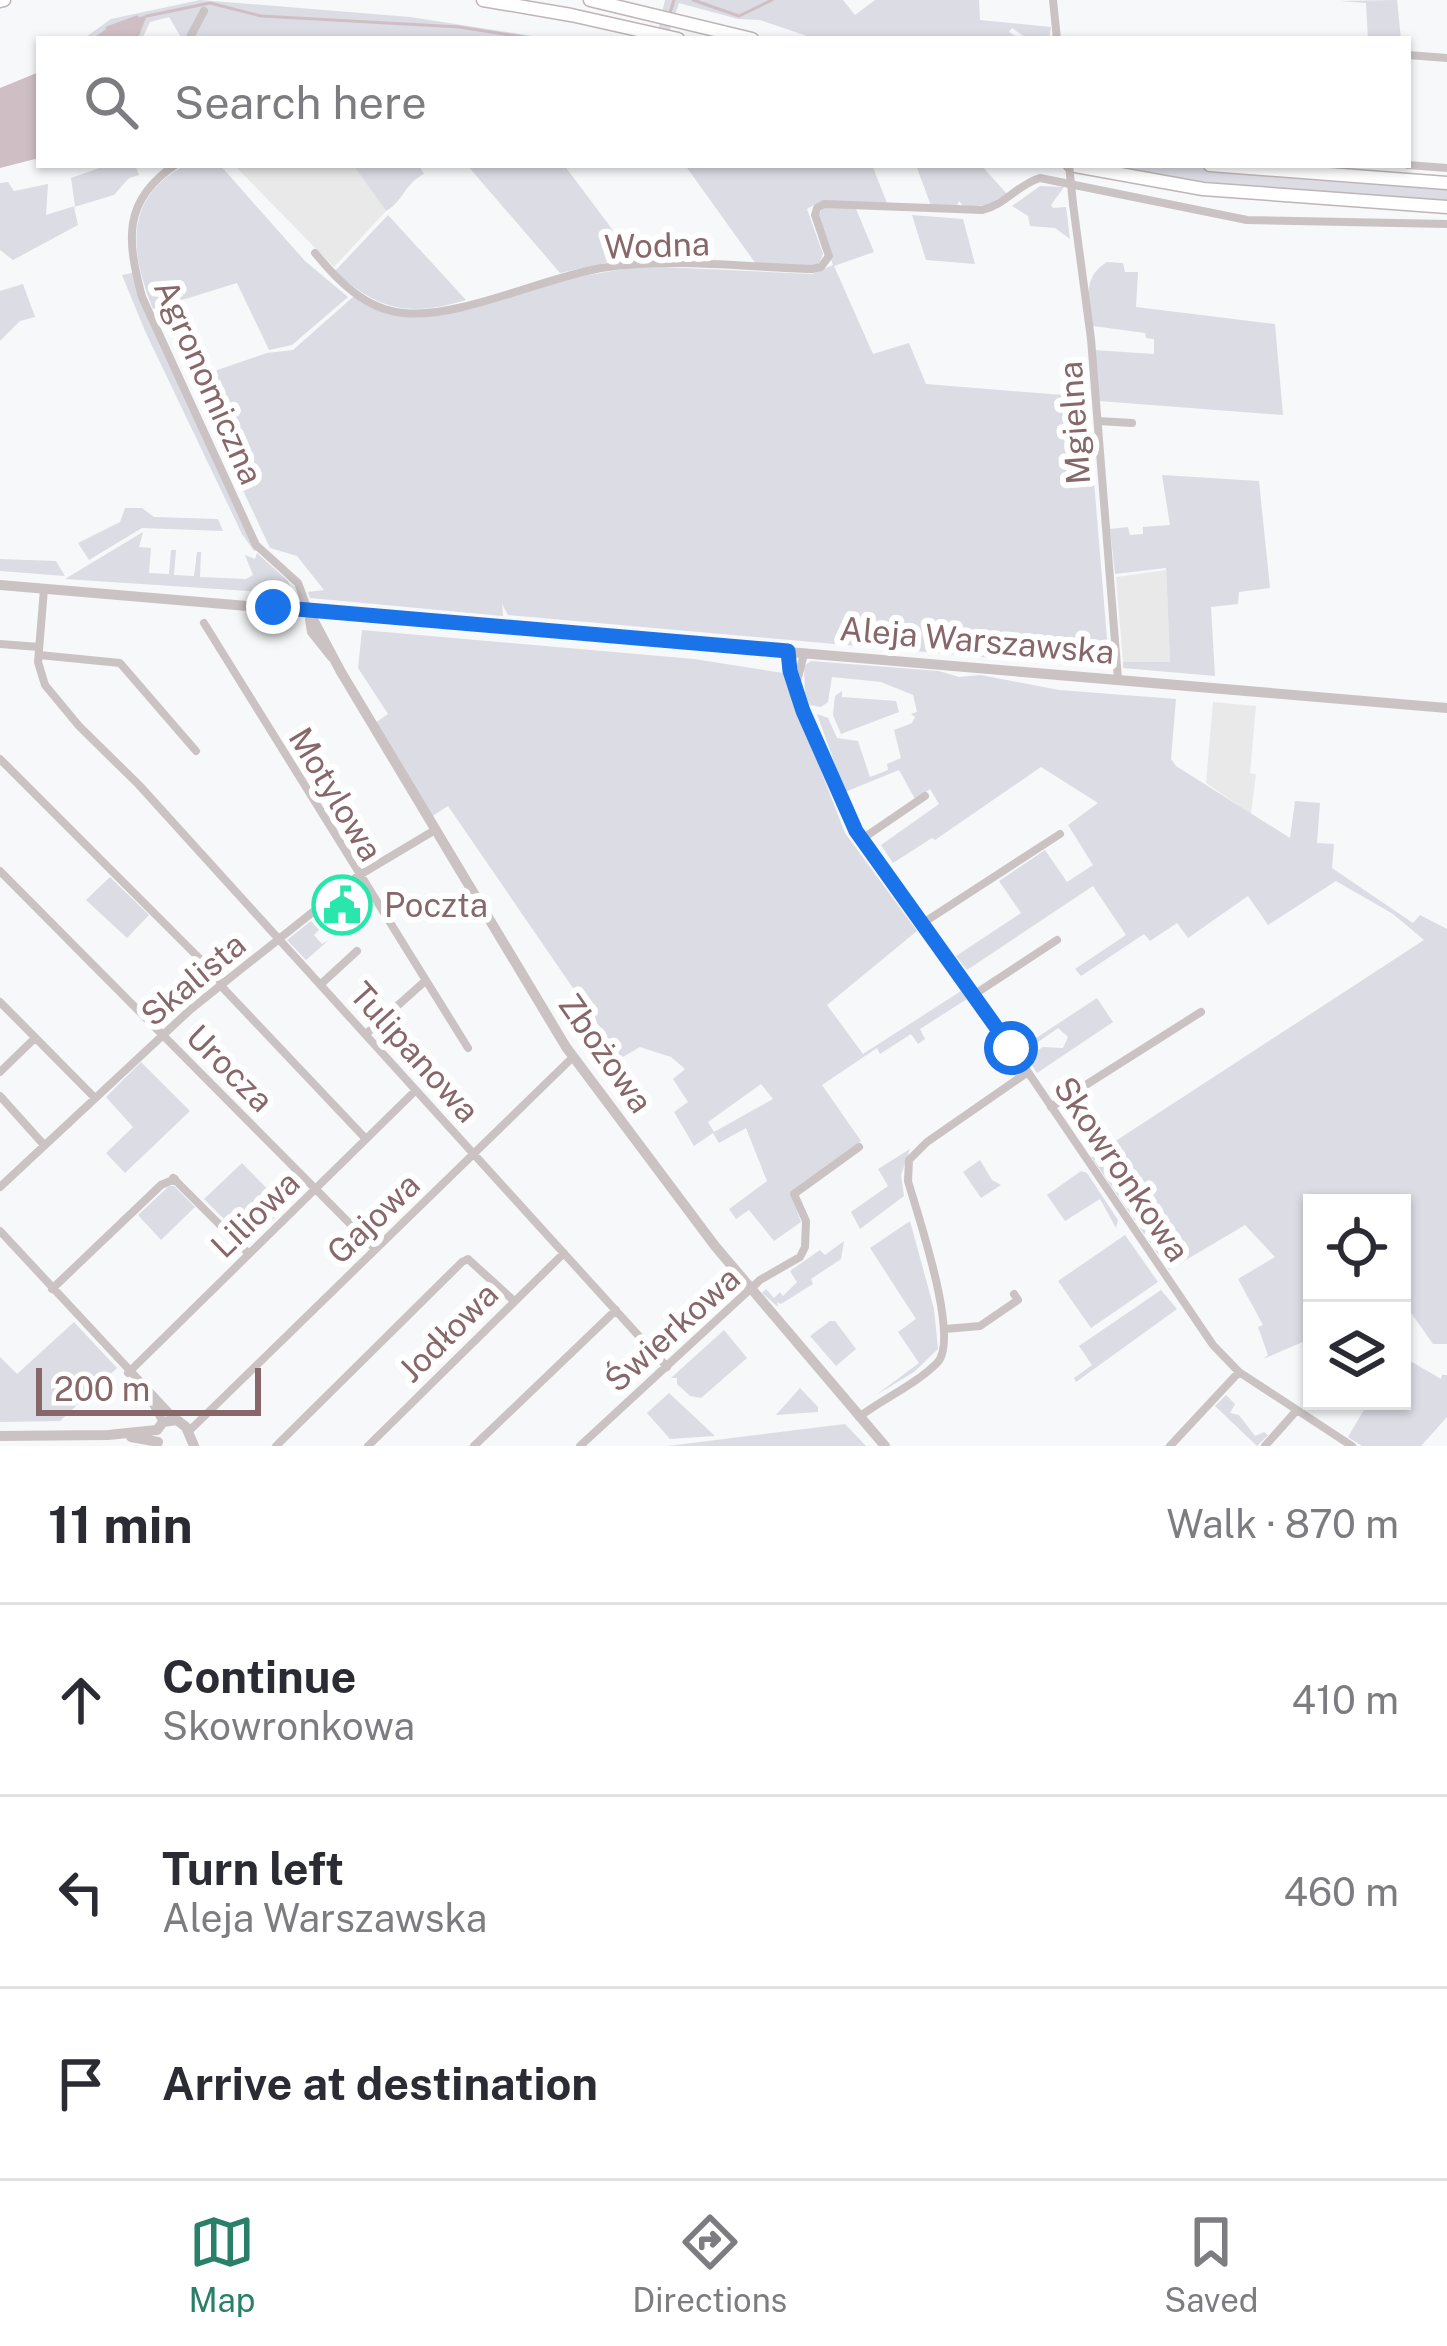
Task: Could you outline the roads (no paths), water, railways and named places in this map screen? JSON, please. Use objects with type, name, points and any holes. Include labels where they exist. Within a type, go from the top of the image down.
[{"type":"main road","points":[[483,0],[666,36]]},
{"type":"main road","points":[[590,0],[741,36]]},
{"type":"main road","points":[[1087,168],[1203,189],[1447,207]]},
{"type":"main road","points":[[1250,168],[1447,183]]},
{"type":"street","points":[[1053,0],[1057,36]]},
{"type":"street","points":[[191,36],[204,11]]},
{"type":"street","points":[[1411,55],[1447,58]]},
{"type":"street","points":[[1411,165],[1447,168]]},
{"type":"street","name":"Agronomiczna","points":[[171,168],[144,191],[134,211],[134,255],[142,297],[256,545],[298,583],[308,610]]},
{"type":"street","name":"Mgielna","points":[[1070,168],[1091,339],[1118,679]]},
{"type":"street","name":"Wodna","points":[[315,253],[360,298],[403,314],[448,309],[558,276],[638,262],[812,269],[829,256],[815,215],[824,204],[995,207],[1027,183],[1047,178],[1247,220],[1447,224]]},
{"type":"street","points":[[1098,421],[1132,423]]},
{"type":"street","name":"Aleja Warszawska","points":[[0,585],[1447,708]]},
{"type":"street","name":"Tulipanowa","points":[[44,589],[39,651],[45,685],[64,710],[128,772],[667,1367]]},
{"type":"street","name":"Zbożowa","points":[[308,610],[573,1057],[751,1289],[885,1446]]},
{"type":"street","name":"Motylowa","points":[[204,623],[468,1048]]},
{"type":"street","points":[[0,644],[124,666],[196,751]]},
{"type":"street","name":"Skowronkowa","points":[[788,651],[796,687],[847,813],[862,838],[975,994],[1213,1345],[1240,1372],[1352,1446]]},
{"type":"street","points":[[796,687],[804,653]]},
{"type":"street","points":[[0,759],[217,976],[366,1139]]},
{"type":"street","points":[[862,838],[926,796]]},
{"type":"street","name":"Skalista","points":[[0,1187],[161,1034],[358,876],[435,830]]},
{"type":"street","points":[[923,923],[1060,834]]},
{"type":"street","name":"Urocza","points":[[0,871],[375,1249]]},
{"type":"street","points":[[975,994],[1057,940]]},
{"type":"street","points":[[321,984],[357,951]]},
{"type":"street","points":[[365,1034],[424,982]]},
{"type":"street","points":[[0,1002],[95,1098]]},
{"type":"street","points":[[1051,1107],[1201,1012]]},
{"type":"street","points":[[0,1072],[35,1038]]},
{"type":"street","name":"Gajowa","points":[[175,1435],[206,1413],[573,1057]]},
{"type":"street","points":[[859,1417],[939,1362],[945,1349],[945,1329],[908,1181],[909,1160],[927,1142],[1028,1072]]},
{"type":"street","name":"Liliowa","points":[[128,1373],[416,1090]]},
{"type":"street","points":[[0,1096],[44,1145]]},
{"type":"street","name":"Świerkowa","points":[[580,1446],[751,1289],[795,1261],[805,1247],[805,1215],[794,1194],[859,1147]]},
{"type":"street","points":[[52,1289],[173,1178],[248,1253]]},
{"type":"street","points":[[0,1231],[141,1386],[175,1435]]},
{"type":"street","name":"Jodłowa","points":[[368,1446],[564,1253]]},
{"type":"street","points":[[276,1446],[462,1262],[468,1259],[478,1265],[514,1300]]},
{"type":"street","points":[[945,1329],[980,1325],[1018,1300],[1014,1294]]},
{"type":"street","points":[[474,1446],[616,1310]]},
{"type":"street","points":[[1170,1446],[1240,1372]]},
{"type":"street","points":[[1264,1446],[1298,1410]]},
{"type":"street","points":[[0,1436],[175,1435]]},
{"type":"waterway","points":[[669,16],[674,0]]},
{"type":"waterway","points":[[693,0],[739,16],[772,0]]},
{"type":"waterway","points":[[147,16],[210,3],[261,16],[459,27],[517,36]]},
{"type":"waterway","points":[[107,28],[137,17]]},
{"type":"place","name":"Poczta","points":[[342,905]]}]
